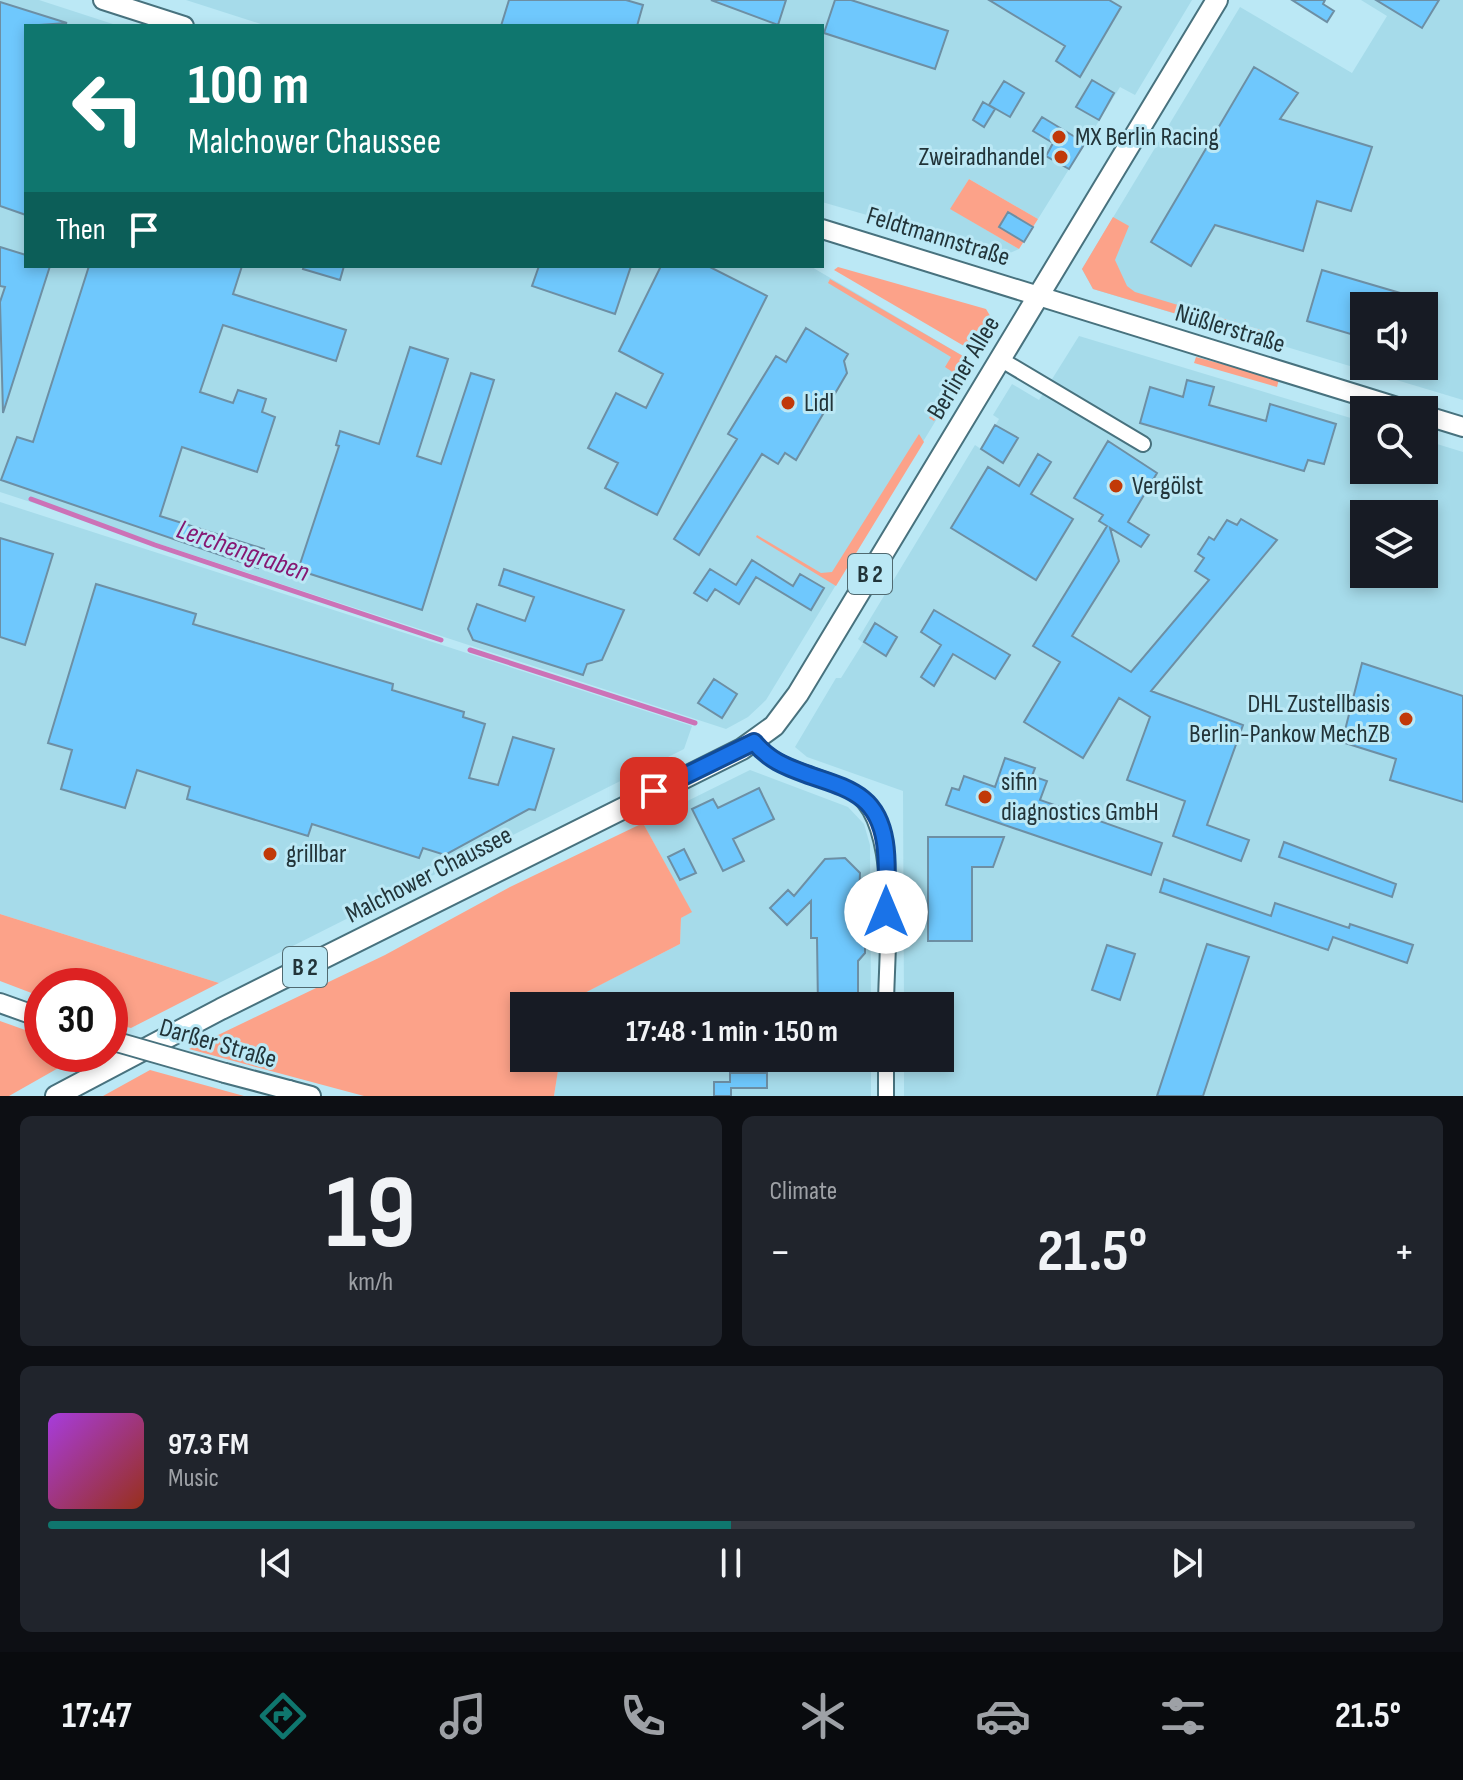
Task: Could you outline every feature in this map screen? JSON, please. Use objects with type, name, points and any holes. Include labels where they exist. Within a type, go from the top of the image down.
[{"type":"main road","name":"Berliner Allee","points":[[748,746],[774,726],[798,694],[1217,0]]},
{"type":"main road","name":"Malchower Chaussee","points":[[56,1096],[178,1030],[748,746]]},
{"type":"street","points":[[103,0],[178,24]]},
{"type":"street","name":"Feldtmannstraße","points":[[824,230],[1038,296]]},
{"type":"street","name":"Nüßlerstraße","points":[[1038,296],[1362,396]]},
{"type":"street","points":[[1000,359],[1143,444]]},
{"type":"street","points":[[1438,419],[1463,427]]},
{"type":"street","points":[[748,746],[780,765],[849,790],[863,799],[876,817],[886,854],[886,992]]},
{"type":"street","points":[[0,1003],[24,1012]]},
{"type":"street","name":"Darßer Straße","points":[[128,1045],[288,1093],[311,1096]]},
{"type":"street","points":[[886,1072],[886,1096]]},
{"type":"shaded area","points":[[0,0],[39,0],[113,24],[24,24],[24,268],[813,268],[968,359],[969,366],[766,700],[748,717],[726,729],[0,492]]},
{"type":"shaded area","points":[[186,0],[1192,0],[1135,95],[1120,87],[1038,219],[969,179],[951,209],[1019,249],[1005,255],[824,203],[824,24],[261,24]]},
{"type":"shaded area","points":[[1361,0],[1463,0],[1463,400],[1396,380],[1438,380],[1438,292],[1350,292],[1350,366],[1093,289],[1082,269],[1240,7],[1352,73],[1387,16]]},
{"type":"shaded area","points":[[969,179],[1038,219],[1019,249],[950,209]]},
{"type":"shaded area","points":[[1113,217],[1129,226],[1115,260],[1127,286],[1135,292],[1267,332],[1264,340],[1093,289],[1082,269]]},
{"type":"shaded area","points":[[838,267],[986,309],[995,324],[976,353],[834,270]]},
{"type":"shaded area","points":[[830,279],[968,359],[969,366],[934,421],[929,418],[954,373],[945,367],[951,357],[828,283]]},
{"type":"shaded area","points":[[1079,336],[1350,418],[1350,484],[1438,484],[1438,444],[1463,452],[1463,1096],[904,1096],[904,1072],[954,1072],[954,992],[904,992],[903,791],[807,757],[795,747],[836,678],[841,678],[863,643],[858,639],[975,445],[981,449],[999,419],[993,415],[1012,384],[1039,400]]},
{"type":"shaded area","points":[[1196,357],[1279,379],[1277,387],[1194,363]]},
{"type":"shaded area","points":[[919,434],[924,442],[836,586],[756,537],[821,573],[832,572]]},
{"type":"shaded area","points":[[0,502],[692,726],[684,749],[219,983],[0,914]]},
{"type":"shaded area","points":[[750,770],[848,807],[864,824],[870,845],[871,992],[586,992],[680,944],[681,918],[691,911],[643,823]]},
{"type":"shaded area","points":[[643,823],[692,912],[681,918],[680,944],[587,992],[510,992],[510,1072],[558,1072],[554,1096],[364,1096],[189,1049],[385,955],[510,887]]},
{"type":"shaded area","points":[[0,914],[219,983],[131,1028],[128,1027],[128,968],[24,968],[24,990],[0,981]]},
{"type":"shaded area","points":[[0,1021],[24,1030],[24,1072],[51,1072],[9,1096],[0,1096]]},
{"type":"shaded area","points":[[150,1070],[244,1096],[103,1096]]},
{"type":"shaded area","points":[[558,1072],[871,1072],[871,1096],[554,1096]]},
{"type":"building","points":[[509,0],[626,0],[643,5],[638,24],[502,24]]},
{"type":"building","points":[[711,0],[786,0],[778,24]]},
{"type":"building","points":[[835,0],[851,0],[948,31],[935,69],[824,33]]},
{"type":"building","points":[[989,0],[1109,0],[1121,7],[1080,77],[1056,61],[1065,46]]},
{"type":"building","points":[[1292,0],[1325,0],[1323,4],[1334,11],[1327,22]]},
{"type":"building","points":[[1376,0],[1439,0],[1422,28]]},
{"type":"building","points":[[0,2],[67,23],[24,24],[24,214],[0,206]]},
{"type":"building","points":[[1254,67],[1298,93],[1280,119],[1372,147],[1351,211],[1317,201],[1303,251],[1215,225],[1191,266],[1151,242]]},
{"type":"building","points":[[1092,80],[1114,93],[1099,120],[1076,107]]},
{"type":"building","points":[[1004,81],[1024,93],[1010,117],[989,105]]},
{"type":"building","points":[[983,102],[995,109],[984,127],[973,120]]},
{"type":"building","name":"MX Berlin Racing","points":[[1042,117],[1085,143],[1069,169],[1046,156],[1053,143],[1033,131]]},
{"type":"building","points":[[1008,212],[1033,227],[1024,242],[999,227]]},
{"type":"building","points":[[0,247],[24,254],[24,268],[49,268],[3,413],[0,302],[5,287],[0,286]]},
{"type":"building","points":[[88,268],[241,268],[233,294],[346,330],[336,361],[223,325],[200,392],[233,403],[238,390],[266,399],[262,412],[275,417],[257,472],[182,447],[160,516],[264,549],[258,568],[1,480],[17,437],[33,442]]},
{"type":"building","points":[[303,268],[343,268],[340,280]]},
{"type":"building","points":[[538,268],[630,268],[615,314],[532,286]]},
{"type":"building","points":[[660,268],[712,268],[767,296],[657,515],[605,488],[618,463],[588,448],[616,393],[646,408],[663,374],[619,351]]},
{"type":"building","points":[[1322,270],[1397,292],[1350,292],[1350,334],[1307,321]]},
{"type":"building","name":"Lidl","points":[[806,328],[848,354],[844,361],[847,373],[796,460],[785,453],[778,464],[762,454],[699,555],[674,539],[737,439],[728,434],[776,356],[786,362]]},
{"type":"building","points":[[410,347],[448,359],[417,456],[441,464],[471,373],[494,380],[422,610],[298,570],[339,446],[336,445],[340,431],[379,444]]},
{"type":"building","points":[[1187,380],[1214,387],[1209,405],[1266,421],[1270,404],[1336,424],[1324,464],[1308,460],[1304,471],[1140,423],[1150,387],[1183,397]]},
{"type":"building","points":[[995,425],[1018,438],[1003,463],[981,449]]},
{"type":"building","points":[[1108,441],[1157,473],[1128,522],[1149,535],[1141,547],[1110,528],[1119,561],[1072,636],[1131,672],[1209,580],[1195,571],[1204,558],[1198,554],[1209,537],[1214,540],[1227,520],[1237,525],[1241,519],[1277,540],[1151,691],[1243,725],[1207,825],[1249,840],[1241,861],[1173,836],[1185,801],[1127,780],[1150,717],[1119,698],[1083,758],[1024,722],[1060,662],[1033,646],[1107,526],[1099,521],[1103,515],[1074,498]]},
{"type":"building","points":[[1038,454],[1051,462],[1031,494],[1073,519],[1036,580],[951,528],[988,467],[1019,486]]},
{"type":"building","points":[[0,538],[53,554],[25,645],[0,637]]},
{"type":"building","points":[[752,560],[793,586],[800,574],[824,588],[811,610],[756,577],[739,604],[715,589],[707,601],[694,593],[710,569],[736,585]]},
{"type":"building","points":[[504,569],[624,610],[602,660],[587,664],[583,675],[473,640],[468,629],[477,604],[525,621],[534,597],[499,585]]},
{"type":"building","points":[[96,584],[196,614],[193,624],[393,684],[392,690],[464,712],[463,717],[485,724],[469,778],[498,785],[513,737],[554,749],[535,810],[529,809],[445,855],[423,848],[419,858],[312,824],[308,836],[187,799],[190,787],[137,770],[125,808],[61,789],[72,750],[48,743]]},
{"type":"building","points":[[934,610],[1010,655],[995,679],[953,654],[934,686],[921,677],[941,645],[921,632]]},
{"type":"building","points":[[875,623],[897,637],[886,656],[864,642]]},
{"type":"building","name":"DHL Zustellbasis Berlin-Pankow MechZB","points":[[1362,663],[1463,696],[1463,802],[1390,780],[1396,759],[1342,742]]},
{"type":"building","points":[[714,679],[737,694],[722,718],[698,703]]},
{"type":"building","points":[[1005,758],[1035,768],[1032,776],[1047,781],[1040,800],[1162,843],[1151,875],[946,805],[952,788],[959,790],[964,776],[995,787]]},
{"type":"building","points":[[759,788],[774,819],[733,839],[744,861],[723,871],[692,809],[713,799],[718,808]]},
{"type":"building","points":[[928,837],[1004,837],[993,867],[972,867],[972,941],[928,941]]},
{"type":"building","points":[[1284,842],[1396,884],[1392,897],[1279,857]]},
{"type":"building","points":[[684,849],[696,873],[680,880],[668,857]]},
{"type":"building","points":[[845,858],[860,873],[858,926],[865,933],[865,953],[858,961],[858,992],[818,992],[817,938],[811,938],[811,901],[787,925],[770,908],[788,890],[794,896],[825,859]]},
{"type":"building","points":[[1164,879],[1271,916],[1275,903],[1413,945],[1407,963],[1333,937],[1328,950],[1160,892]]},
{"type":"building","points":[[1207,944],[1249,957],[1203,1096],[1157,1096]]},
{"type":"building","points":[[1107,945],[1135,954],[1120,1000],[1092,990]]},
{"type":"building","points":[[730,1073],[767,1073],[767,1088],[731,1088],[731,1096],[714,1096],[714,1082],[730,1082]]},
{"type":"waterway","name":"Lerchengraben","points":[[31,499],[155,545],[441,640]]},
{"type":"waterway","name":"Lerchengraben","points":[[470,650],[695,723]]},
{"type":"place","name":"MX Berlin Racing","points":[[1059,137]]},
{"type":"place","name":"Zweiradhandel","points":[[1061,157]]},
{"type":"place","name":"Lidl","points":[[788,403]]},
{"type":"place","name":"Vergölst","points":[[1116,486]]},
{"type":"place","name":"DHL Zustellbasis Berlin-Pankow MechZB","points":[[1406,719]]},
{"type":"place","name":"sifin diagnostics GmbH","points":[[985,797]]},
{"type":"place","name":"grillbar","points":[[270,854]]},
{"type":"route","points":[[654,791],[754,742],[767,757],[780,765],[849,790],[870,806],[881,830],[886,854],[886,912]]}]
